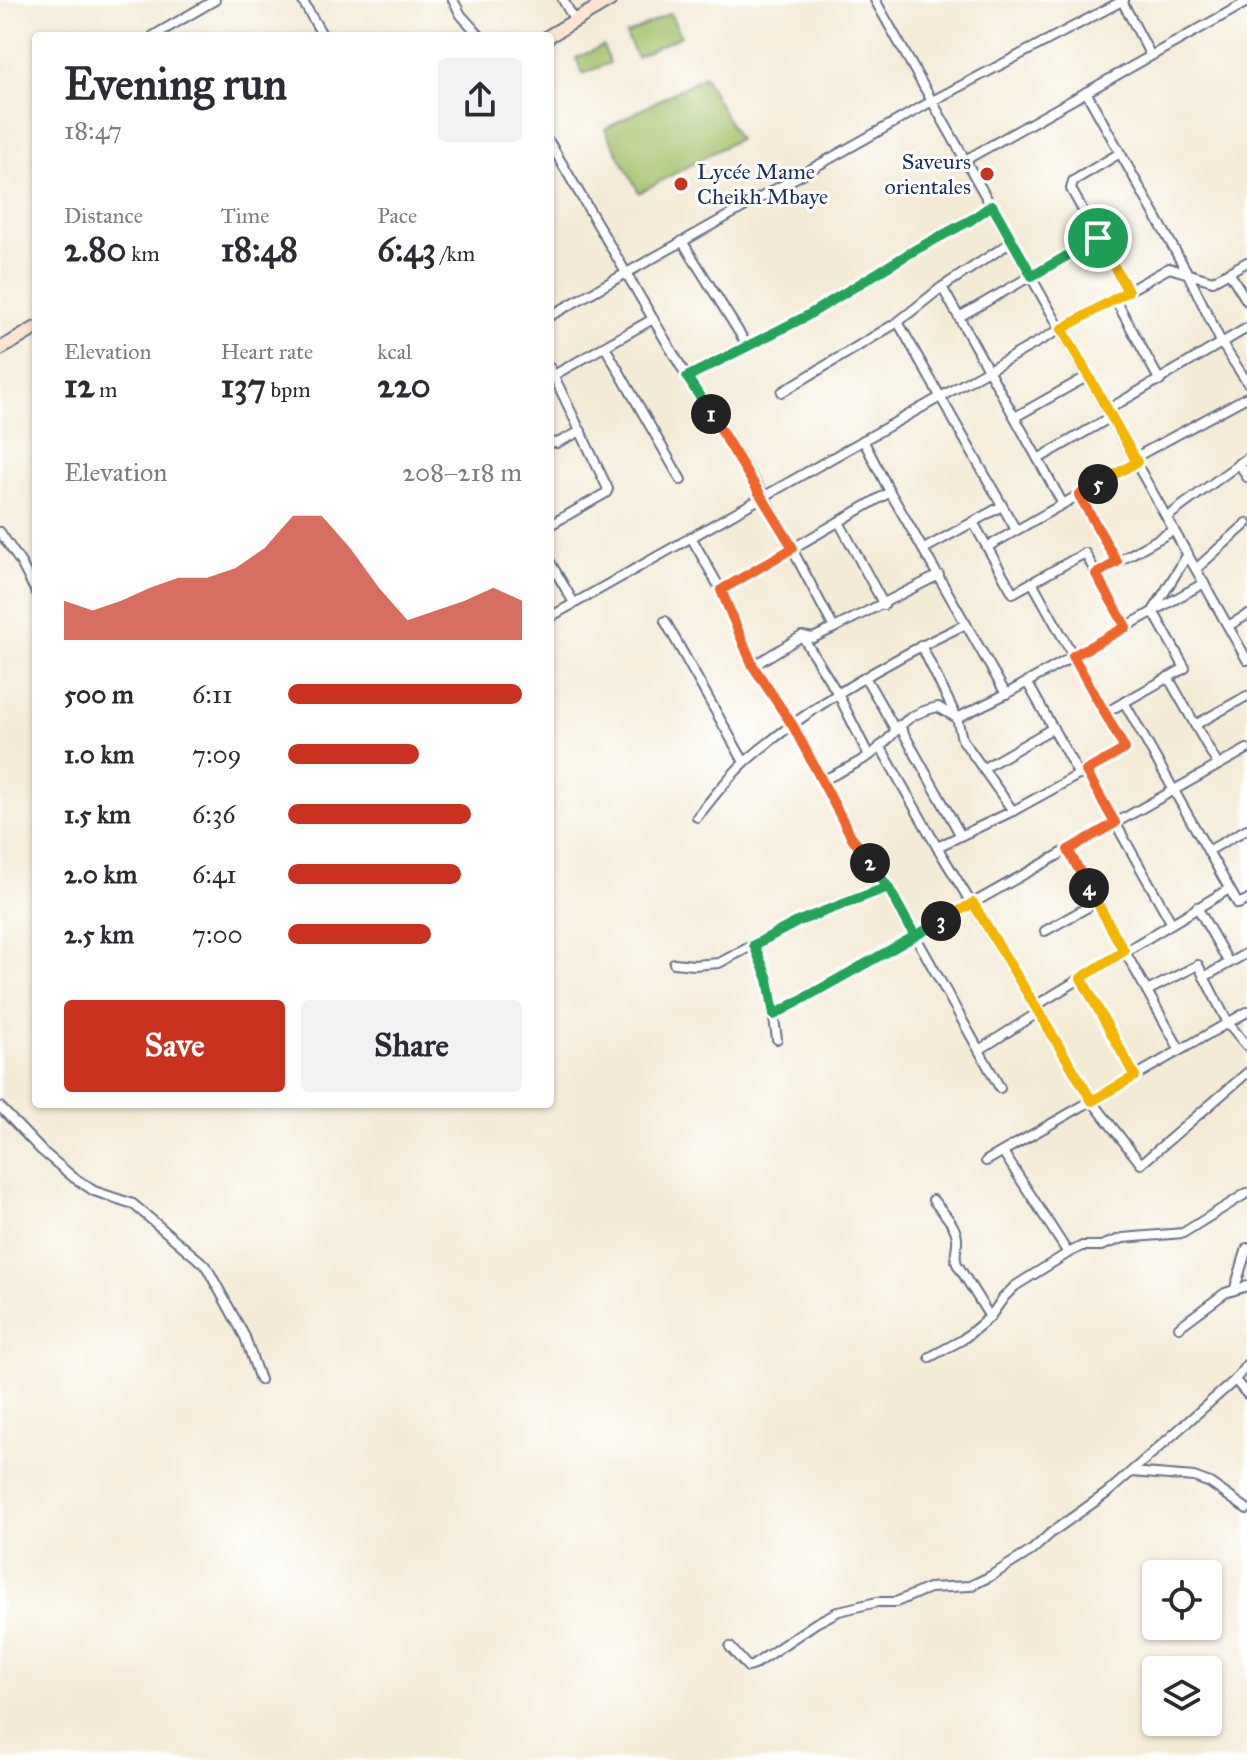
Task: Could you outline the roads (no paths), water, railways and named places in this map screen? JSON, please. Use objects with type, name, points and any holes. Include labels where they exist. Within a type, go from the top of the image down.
[{"type":"main road","points":[[554,33],[610,0]]},
{"type":"main road","points":[[0,349],[32,330]]},
{"type":"street","points":[[160,32],[215,0]]},
{"type":"street","points":[[302,0],[321,32]]},
{"type":"street","points":[[453,0],[476,32]]},
{"type":"street","points":[[563,0],[575,21]]},
{"type":"street","points":[[875,0],[1247,660]]},
{"type":"street","points":[[554,314],[934,100],[1123,1],[1151,56]]},
{"type":"street","points":[[967,159],[1247,2]]},
{"type":"street","points":[[1086,92],[1187,272],[1222,344],[1247,382]]},
{"type":"street","points":[[554,150],[687,377],[764,496],[834,628]]},
{"type":"street","points":[[1120,153],[1071,185],[1071,189],[1128,291]]},
{"type":"street","points":[[687,377],[805,317],[992,205]]},
{"type":"street","points":[[959,317],[1098,238]]},
{"type":"street","points":[[682,241],[747,345]]},
{"type":"street","points":[[782,392],[898,322],[942,287],[1013,241]]},
{"type":"street","points":[[554,615],[1169,268],[1213,281],[1247,262]]},
{"type":"street","points":[[1229,272],[1247,301]]},
{"type":"street","points":[[942,287],[1063,504]]},
{"type":"street","points":[[1115,299],[1160,381]]},
{"type":"street","points":[[554,371],[605,347],[653,319]]},
{"type":"street","points":[[898,322],[1016,530]]},
{"type":"street","points":[[1038,459],[1247,328]]},
{"type":"street","points":[[605,347],[681,480]]},
{"type":"street","points":[[554,376],[608,489],[554,523]]},
{"type":"street","points":[[1015,417],[1088,376]]},
{"type":"street","points":[[987,547],[1247,397]]},
{"type":"street","points":[[554,443],[581,431]]},
{"type":"street","points":[[863,440],[1006,694]]},
{"type":"street","points":[[1167,517],[1243,460],[1247,477]]},
{"type":"street","points":[[721,590],[890,492]]},
{"type":"street","points":[[1079,495],[1117,562]]},
{"type":"street","points":[[924,549],[1002,506]]},
{"type":"street","points":[[839,522],[884,605]]},
{"type":"street","points":[[973,522],[1013,593],[1085,553],[1126,627]]},
{"type":"street","points":[[1196,569],[1244,526],[1247,539]]},
{"type":"street","points":[[1096,574],[1174,530]]},
{"type":"street","points":[[0,532],[32,584]]},
{"type":"street","points":[[691,537],[721,590],[753,666],[793,726],[851,836],[888,887],[1000,1088]]},
{"type":"street","points":[[1153,611],[1188,554]]},
{"type":"street","points":[[554,569],[574,603]]},
{"type":"street","points":[[753,666],[802,636],[813,638],[939,575]]},
{"type":"street","points":[[937,847],[1013,811],[1125,749],[1032,582]]},
{"type":"street","points":[[957,718],[1006,694],[1204,583]]},
{"type":"street","points":[[1105,713],[1185,668],[1153,611]]},
{"type":"street","points":[[1228,626],[1247,615]]},
{"type":"street","points":[[665,621],[744,762]]},
{"type":"street","points":[[697,817],[744,762],[793,726],[865,677],[966,624]]},
{"type":"street","points":[[802,636],[838,694],[869,756]]},
{"type":"street","points":[[921,645],[957,718],[962,739],[1013,811]]},
{"type":"street","points":[[865,677],[960,834]]},
{"type":"street","points":[[1168,677],[1218,765]]},
{"type":"street","points":[[1027,682],[1115,823],[1171,922]]},
{"type":"street","points":[[1195,725],[1247,696]]},
{"type":"street","points":[[1124,702],[1238,904],[1247,900]]},
{"type":"street","points":[[822,781],[869,756],[897,727],[918,711],[938,707],[957,718]]},
{"type":"street","points":[[984,768],[1053,728]]},
{"type":"street","points":[[880,746],[937,847],[1092,1101],[1141,1164],[1247,1073]]},
{"type":"street","points":[[774,1015],[1247,749]]},
{"type":"street","points":[[1208,851],[1247,829]]},
{"type":"street","points":[[1068,850],[1180,1050]]},
{"type":"street","points":[[674,963],[719,963],[799,921],[888,887]]},
{"type":"street","points":[[979,1050],[1081,978],[1229,889]]},
{"type":"street","points":[[1045,931],[1097,902]]},
{"type":"street","points":[[1197,907],[1229,963]]},
{"type":"street","points":[[754,945],[768,979],[777,1039]]},
{"type":"street","points":[[1204,977],[1247,953]]},
{"type":"street","points":[[1147,991],[1198,965],[1228,1023],[1247,1046]]},
{"type":"street","points":[[1081,978],[1135,1076]]},
{"type":"street","points":[[986,1161],[1247,1012]]},
{"type":"street","points":[[0,1107],[41,1150],[73,1177],[94,1191],[133,1204],[206,1266],[245,1337],[260,1380]]},
{"type":"street","points":[[1003,1152],[1068,1253]]},
{"type":"street","points":[[930,1357],[962,1340],[990,1317],[1015,1286],[1068,1253],[1082,1246],[1101,1246],[1123,1238],[1183,1233],[1245,1198]]},
{"type":"street","points":[[933,1200],[955,1230],[958,1239],[954,1257],[990,1317]]},
{"type":"street","points":[[1235,1288],[1247,1248]]},
{"type":"street","points":[[1179,1327],[1235,1288],[1247,1286]]},
{"type":"street","points":[[730,1647],[748,1667],[752,1666],[839,1611],[865,1603],[896,1602],[929,1588],[970,1586],[1031,1551],[1107,1493],[1235,1380],[1247,1364]]},
{"type":"street","points":[[1235,1380],[1247,1394]]},
{"type":"street","points":[[1131,1472],[1194,1477],[1210,1483],[1247,1509]]},
{"type":"place","name":"Saveurs orientales","points":[[987,174]]},
{"type":"place","name":"Lycée Mame Cheikh Mbaye","points":[[681,184]]}]
